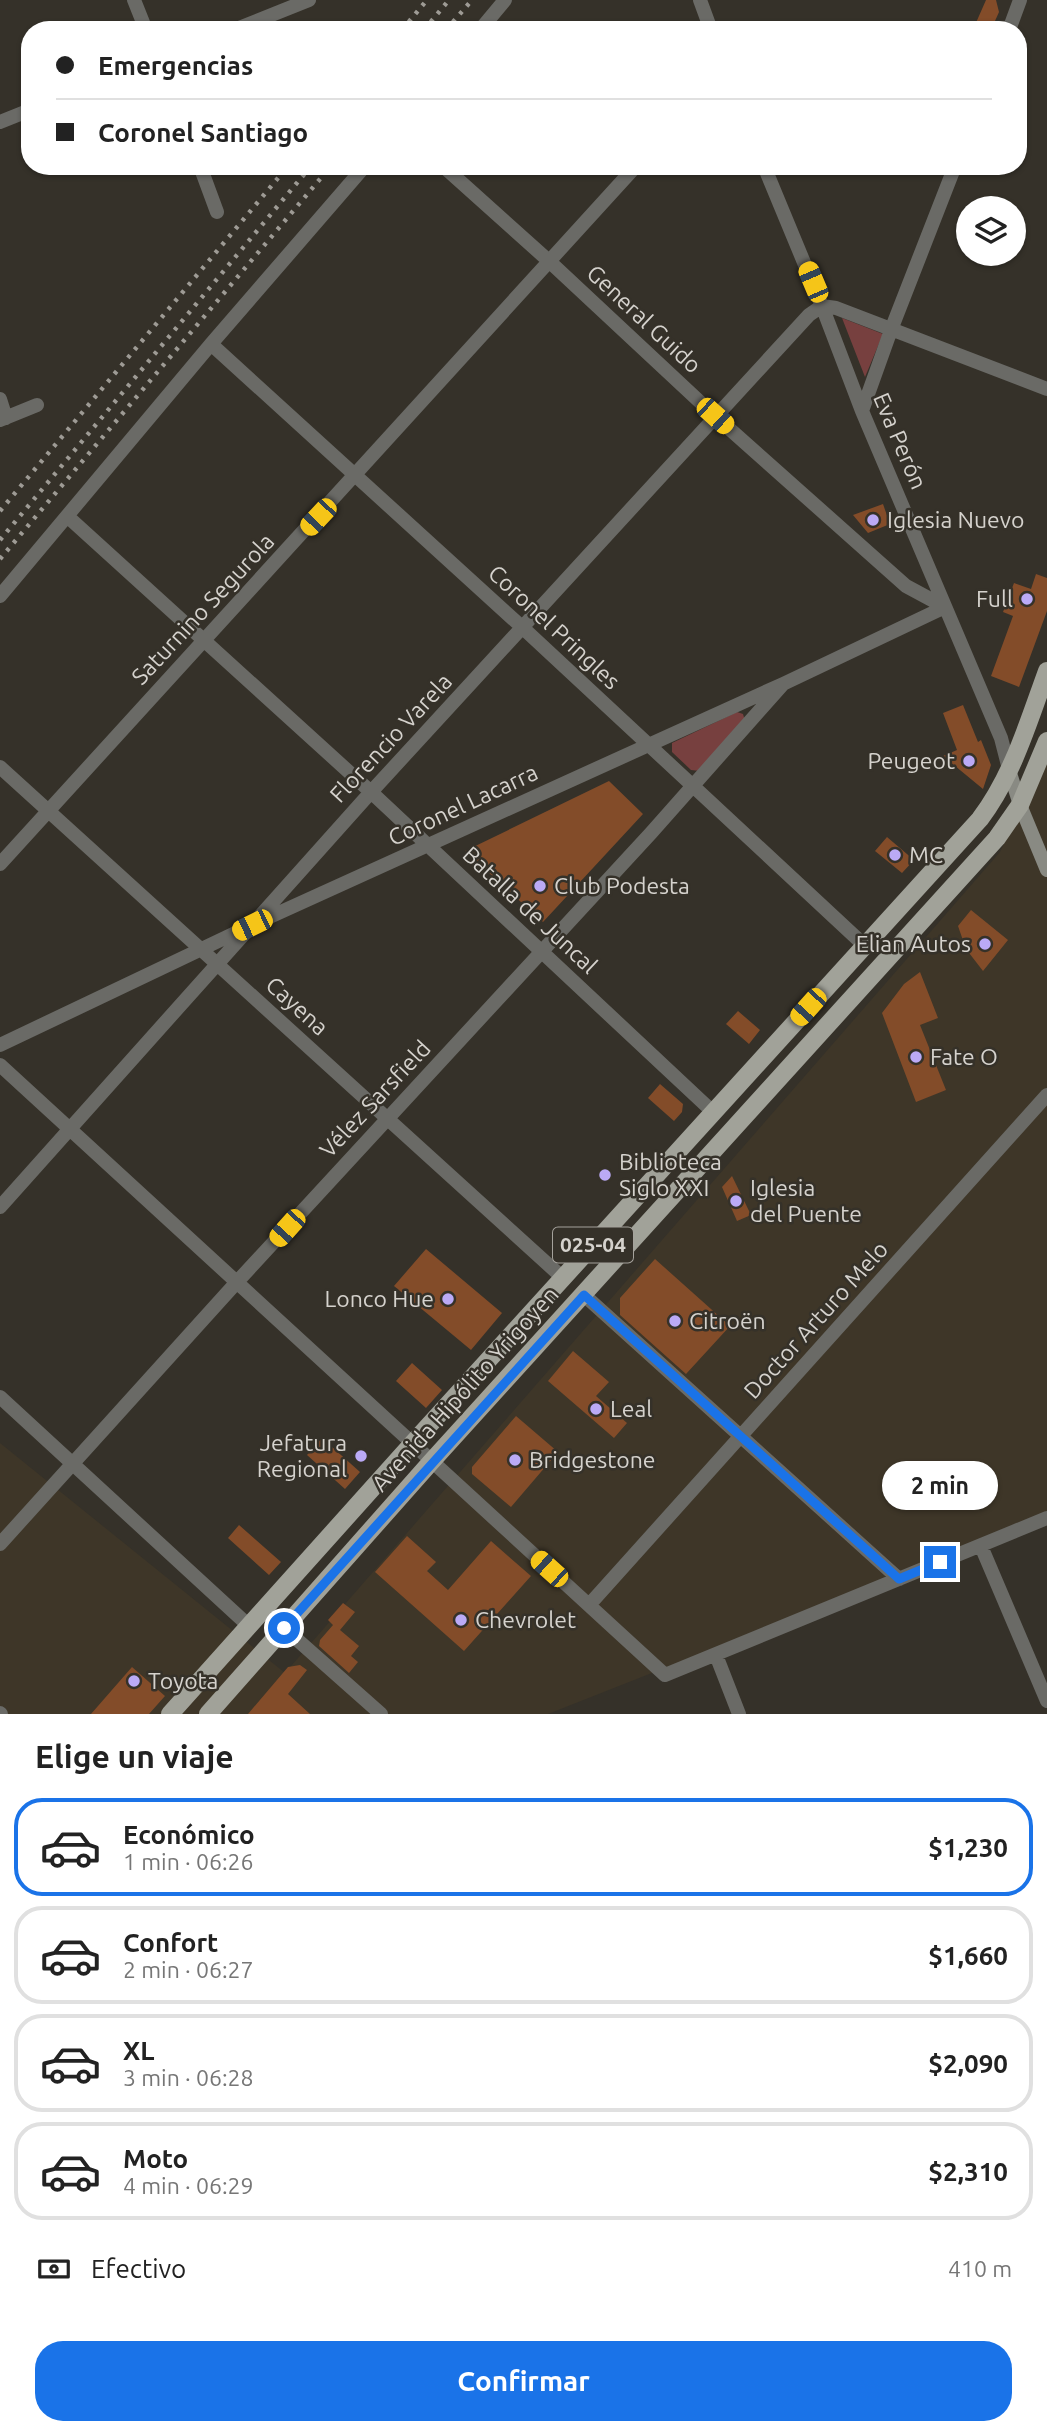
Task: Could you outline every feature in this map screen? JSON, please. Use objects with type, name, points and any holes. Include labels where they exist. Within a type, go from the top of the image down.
[{"type":"main road","name":"Avenida Hipólito Yrigoyen","points":[[170,1714],[980,819],[1010,773],[1047,671]]},
{"type":"main road","name":"Avenida Hipólito Yrigoyen","points":[[208,1714],[431,1462],[997,838],[1020,805],[1047,741]]},
{"type":"street","points":[[134,0],[142,21]]},
{"type":"street","points":[[256,21],[309,0]]},
{"type":"street","points":[[488,21],[505,0]]},
{"type":"street","points":[[700,0],[708,21]]},
{"type":"street","points":[[1012,21],[1020,0]]},
{"type":"street","points":[[0,122],[21,114]]},
{"type":"street","points":[[204,175],[218,212]]},
{"type":"street","points":[[0,596],[211,344],[357,175]]},
{"type":"street","name":"General Guido","points":[[453,175],[715,416],[906,586],[946,607]]},
{"type":"street","name":"Saturnino Segurola","points":[[0,864],[628,175]]},
{"type":"street","name":"Eva Perón","points":[[768,175],[862,411],[1001,738],[1010,773]]},
{"type":"street","points":[[862,411],[951,175]]},
{"type":"street","points":[[822,306],[1047,389]]},
{"type":"street","name":"Florencio Varela","points":[[0,1207],[371,792],[715,416],[809,315],[822,306]]},
{"type":"street","name":"Coronel Pringles","points":[[211,344],[523,628],[864,945]]},
{"type":"street","points":[[0,400],[3,419],[37,405]]},
{"type":"street","name":"Batalla de Juncal","points":[[67,516],[371,792],[713,1112]]},
{"type":"street","name":"Coronel Lacarra","points":[[0,1045],[252,925],[783,684],[946,607]]},
{"type":"street","name":"Vélez Sarsfield","points":[[0,1544],[236,1283],[542,953],[783,684]]},
{"type":"street","name":"Cayena","points":[[0,767],[564,1278]]},
{"type":"street","points":[[1010,773],[1047,870]]},
{"type":"street","points":[[0,1065],[664,1675],[716,1656],[1047,1518]]},
{"type":"street","name":"Doctor Arturo Melo","points":[[589,1605],[1047,1094]]},
{"type":"street","points":[[584,1295],[899,1579]]},
{"type":"street","points":[[0,1397],[249,1626]]},
{"type":"street","points":[[981,1546],[1047,1701]]},
{"type":"street","points":[[284,1628],[381,1714]]},
{"type":"street","points":[[716,1656],[739,1714]]},
{"type":"shaded area","points":[[842,318],[883,334],[865,377]]},
{"type":"shaded area","points":[[737,712],[743,714],[745,721],[700,771],[691,770],[672,752],[672,743]]},
{"type":"shaded area","points":[[1047,757],[1047,1517],[548,1714],[0,1714],[0,1443],[285,1673],[1000,852]]},
{"type":"building","points":[[986,0],[996,0],[999,12],[995,21],[977,21]]},
{"type":"building","name":"Iglesia Nuevo","points":[[883,504],[890,524],[868,533],[853,515]]},
{"type":"building","points":[[1036,574],[1047,578],[1047,611],[1019,687],[991,676],[1013,616],[1003,612],[1014,583],[1031,589]]},
{"type":"building","points":[[963,705],[991,765],[983,789],[943,756],[957,750],[943,713]]},
{"type":"building","name":"Club Podesta","points":[[609,781],[643,814],[543,922],[465,851]]},
{"type":"building","name":"MC","points":[[887,837],[914,860],[902,873],[875,851]]},
{"type":"building","name":"Elian Autos","points":[[971,910],[1008,940],[983,971],[966,949],[958,926]]},
{"type":"building","name":"Fate O","points":[[920,972],[938,1018],[920,1025],[946,1090],[916,1102],[882,1013],[904,984]]},
{"type":"building","points":[[738,1011],[760,1030],[749,1044],[726,1024]]},
{"type":"building","points":[[660,1084],[683,1104],[682,1112],[674,1121],[648,1098]]},
{"type":"building","name":"Iglesia del Puente","points":[[732,1176],[751,1215],[737,1221],[722,1187]]},
{"type":"building","name":"Lonco Hue","points":[[426,1249],[502,1313],[471,1350],[394,1286]]},
{"type":"building","name":"Citroën","points":[[655,1259],[730,1326],[686,1374],[620,1315],[620,1298]]},
{"type":"building","name":"Leal","points":[[573,1351],[609,1382],[596,1396],[627,1423],[614,1438],[548,1381]]},
{"type":"building","points":[[412,1363],[442,1390],[426,1408],[396,1381]]},
{"type":"building","name":"Bridgestone","points":[[516,1416],[558,1452],[511,1507],[472,1474],[472,1467]]},
{"type":"building","points":[[322,1438],[360,1472],[345,1489],[307,1455]]},
{"type":"building","points":[[239,1525],[281,1562],[269,1575],[228,1538]]},
{"type":"building","name":"Chevrolet","points":[[407,1536],[436,1562],[427,1571],[448,1590],[491,1541],[531,1576],[464,1651],[375,1572]]},
{"type":"building","points":[[343,1603],[355,1612],[340,1630],[359,1646],[351,1656],[358,1662],[349,1673],[319,1646],[320,1640],[333,1625],[328,1620]]},
{"type":"building","points":[[300,1665],[307,1670],[288,1694],[310,1714],[248,1714],[288,1667]]},
{"type":"building","name":"Toyota","points":[[132,1667],[165,1696],[149,1714],[91,1714]]},
{"type":"railway","points":[[410,21],[427,0]]},
{"type":"railway","points":[[432,21],[449,0]]},
{"type":"railway","points":[[454,21],[472,0]]},
{"type":"railway","points":[[0,511],[280,175]]},
{"type":"railway","points":[[0,540],[304,175]]},
{"type":"railway","points":[[0,559],[323,175]]},
{"type":"place","name":"Iglesia Nuevo","points":[[873,520]]},
{"type":"place","name":"Full","points":[[1027,599]]},
{"type":"place","name":"Peugeot","points":[[969,761]]},
{"type":"place","name":"MC","points":[[895,855]]},
{"type":"place","name":"Club Podesta","points":[[540,886]]},
{"type":"place","name":"Elian Autos","points":[[985,944]]},
{"type":"place","name":"Fate O","points":[[916,1057]]},
{"type":"place","name":"Biblioteca Siglo XXI","points":[[605,1175]]},
{"type":"place","name":"Iglesia del Puente","points":[[736,1201]]},
{"type":"place","name":"Lonco Hue","points":[[448,1299]]},
{"type":"place","name":"Citroën","points":[[675,1321]]},
{"type":"place","name":"Leal","points":[[596,1409]]},
{"type":"place","name":"Jefatura Regional","points":[[361,1456]]},
{"type":"place","name":"Bridgestone","points":[[515,1460]]},
{"type":"place","name":"Chevrolet","points":[[461,1620]]},
{"type":"place","name":"Toyota","points":[[134,1681]]},
{"type":"route","points":[[284,1628],[584,1295],[899,1579],[940,1562]]}]
